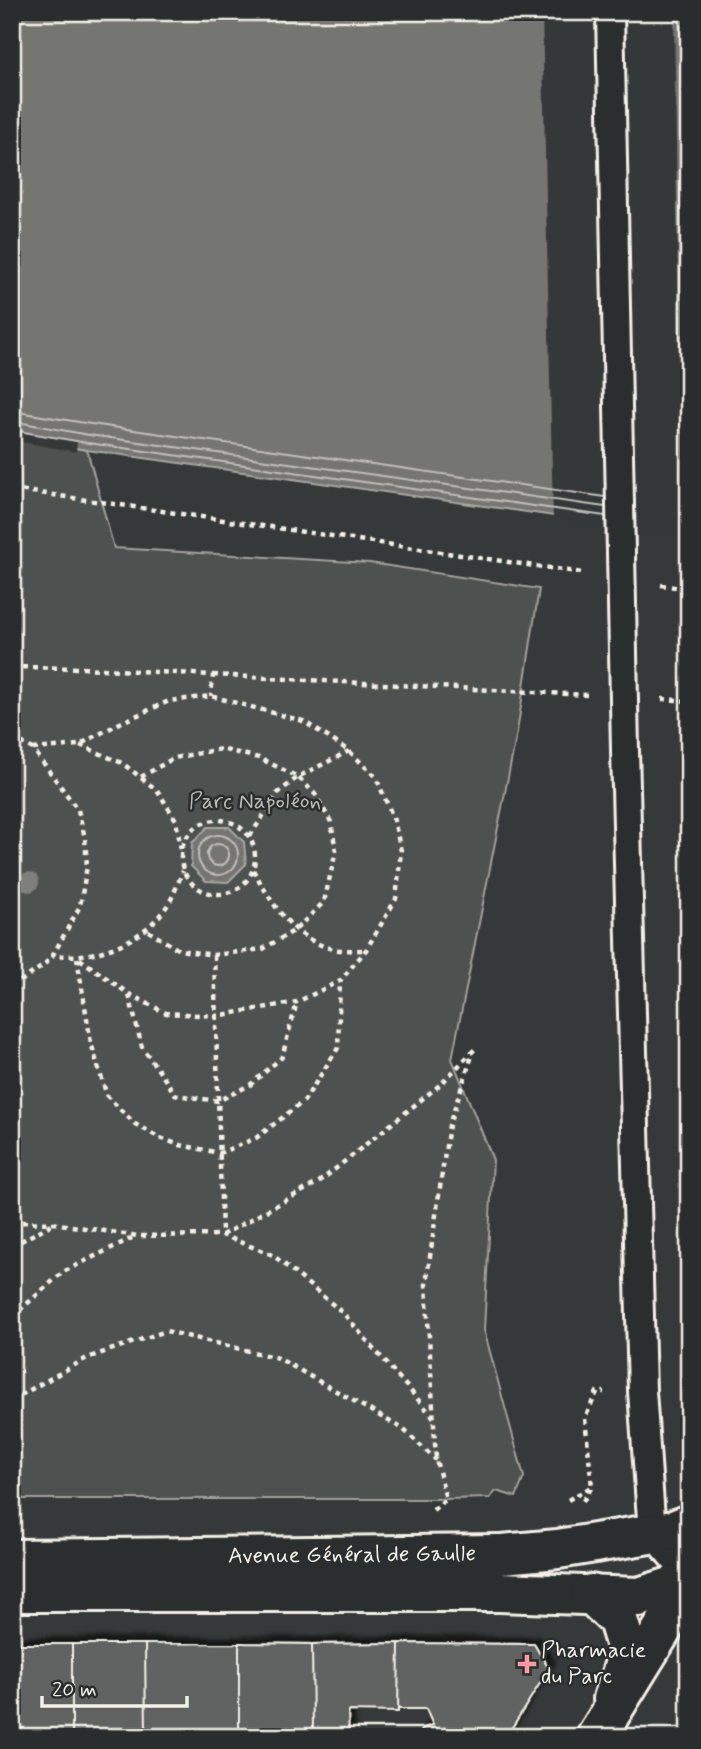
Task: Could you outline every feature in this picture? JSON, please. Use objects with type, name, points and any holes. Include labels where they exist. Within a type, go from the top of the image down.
[{"type":"street","name":"Avenue Général de Gaulle","points":[[12,1559],[502,1554],[558,1549],[674,1530],[689,1524]]},
{"type":"street","name":"Avenue Général de Gaulle","points":[[12,1592],[499,1592],[639,1597],[689,1581]]},
{"type":"street","points":[[602,1727],[689,1581]]},
{"type":"street","points":[[591,1594],[618,1620],[628,1653],[602,1727]]},
{"type":"lane","points":[[610,12],[625,750],[642,1391],[652,1533],[689,1581]]},
{"type":"path","points":[[12,489],[592,574]]},
{"type":"path","points":[[648,583],[689,589]]},
{"type":"path","points":[[12,667],[213,674],[523,692]]},
{"type":"path","points":[[211,696],[213,674]]},
{"type":"path","points":[[33,749],[79,745],[169,701],[211,696],[303,721],[349,751],[376,777],[394,820],[401,851],[396,899],[366,950],[340,981],[297,1002],[216,1016],[166,1013],[129,994],[77,957]]},
{"type":"path","points":[[12,737],[33,749],[78,810],[85,838],[87,866],[80,906],[53,955],[43,966],[12,987]]},
{"type":"path","points":[[53,955],[77,957],[109,951],[145,929],[168,905],[183,871],[176,820],[157,790],[122,763],[79,745]]},
{"type":"path","points":[[141,777],[174,758],[221,749],[259,758],[298,777],[315,794],[331,822],[336,851],[324,902],[295,930],[263,949],[214,955],[179,950],[145,929]]},
{"type":"path","points":[[250,836],[278,793],[298,777],[349,751]]},
{"type":"path","points":[[181,851],[193,828],[216,819],[229,820],[241,826],[250,836],[256,858],[247,881],[225,894],[200,890],[183,871]]},
{"type":"path","points":[[253,870],[272,903],[295,930],[333,949],[366,950]]},
{"type":"path","points":[[214,955],[222,1235]]},
{"type":"path","points":[[77,957],[91,1043],[107,1096],[135,1124],[160,1138],[220,1153],[256,1138],[304,1101],[338,1048],[340,981]]},
{"type":"path","points":[[129,994],[142,1047],[176,1095],[218,1101],[250,1085],[282,1057],[297,1002]]},
{"type":"path","points":[[222,1235],[318,1182],[441,1084],[475,1049],[449,1125],[426,1284],[436,1460],[446,1499],[433,1510]]},
{"type":"path","points":[[12,1222],[53,1223],[137,1236],[222,1235],[273,1255],[344,1313],[434,1418]]},
{"type":"path","points":[[12,1246],[53,1223]]},
{"type":"path","points":[[12,1317],[64,1272],[137,1236]]},
{"type":"path","points":[[12,1400],[87,1358],[166,1331],[278,1358],[403,1429],[436,1460]]},
{"type":"path","points":[[558,1549],[592,1487],[585,1418],[597,1392],[642,1391]]},
{"type":"green space","name":"Parc Napoléon","points":[[12,437],[87,450],[114,548],[370,563],[539,589],[517,732],[452,1059],[493,1160],[484,1330],[524,1477],[516,1497],[496,1491],[490,1498],[446,1499],[12,1499]]},
{"type":"water","points":[[12,12],[689,12],[689,535],[87,450],[12,437]]},
{"type":"water","points":[[208,827],[229,827],[244,842],[246,864],[228,882],[206,881],[191,866],[192,843]]},
{"type":"pier","points":[[542,12],[674,12],[682,538],[553,519]]},
{"type":"pier","points":[[12,430],[77,442],[76,452],[12,440]]},
{"type":"building","points":[[239,1643],[312,1644],[313,1730],[239,1732]]},
{"type":"building","points":[[239,1643],[239,1732],[146,1733],[145,1644]]},
{"type":"building","points":[[399,1643],[398,1712],[348,1711],[349,1737],[310,1737],[310,1730],[313,1730],[312,1644]]},
{"type":"building","points":[[399,1643],[534,1644],[549,1669],[506,1737],[418,1737],[423,1728],[433,1725],[426,1709],[398,1709]]},
{"type":"building","points":[[12,1644],[72,1644],[72,1737],[12,1737]]},
{"type":"building","points":[[72,1644],[145,1644],[146,1737],[72,1737]]},
{"type":"place","name":"Pharmacie du Parc","points":[[527,1664]]}]
